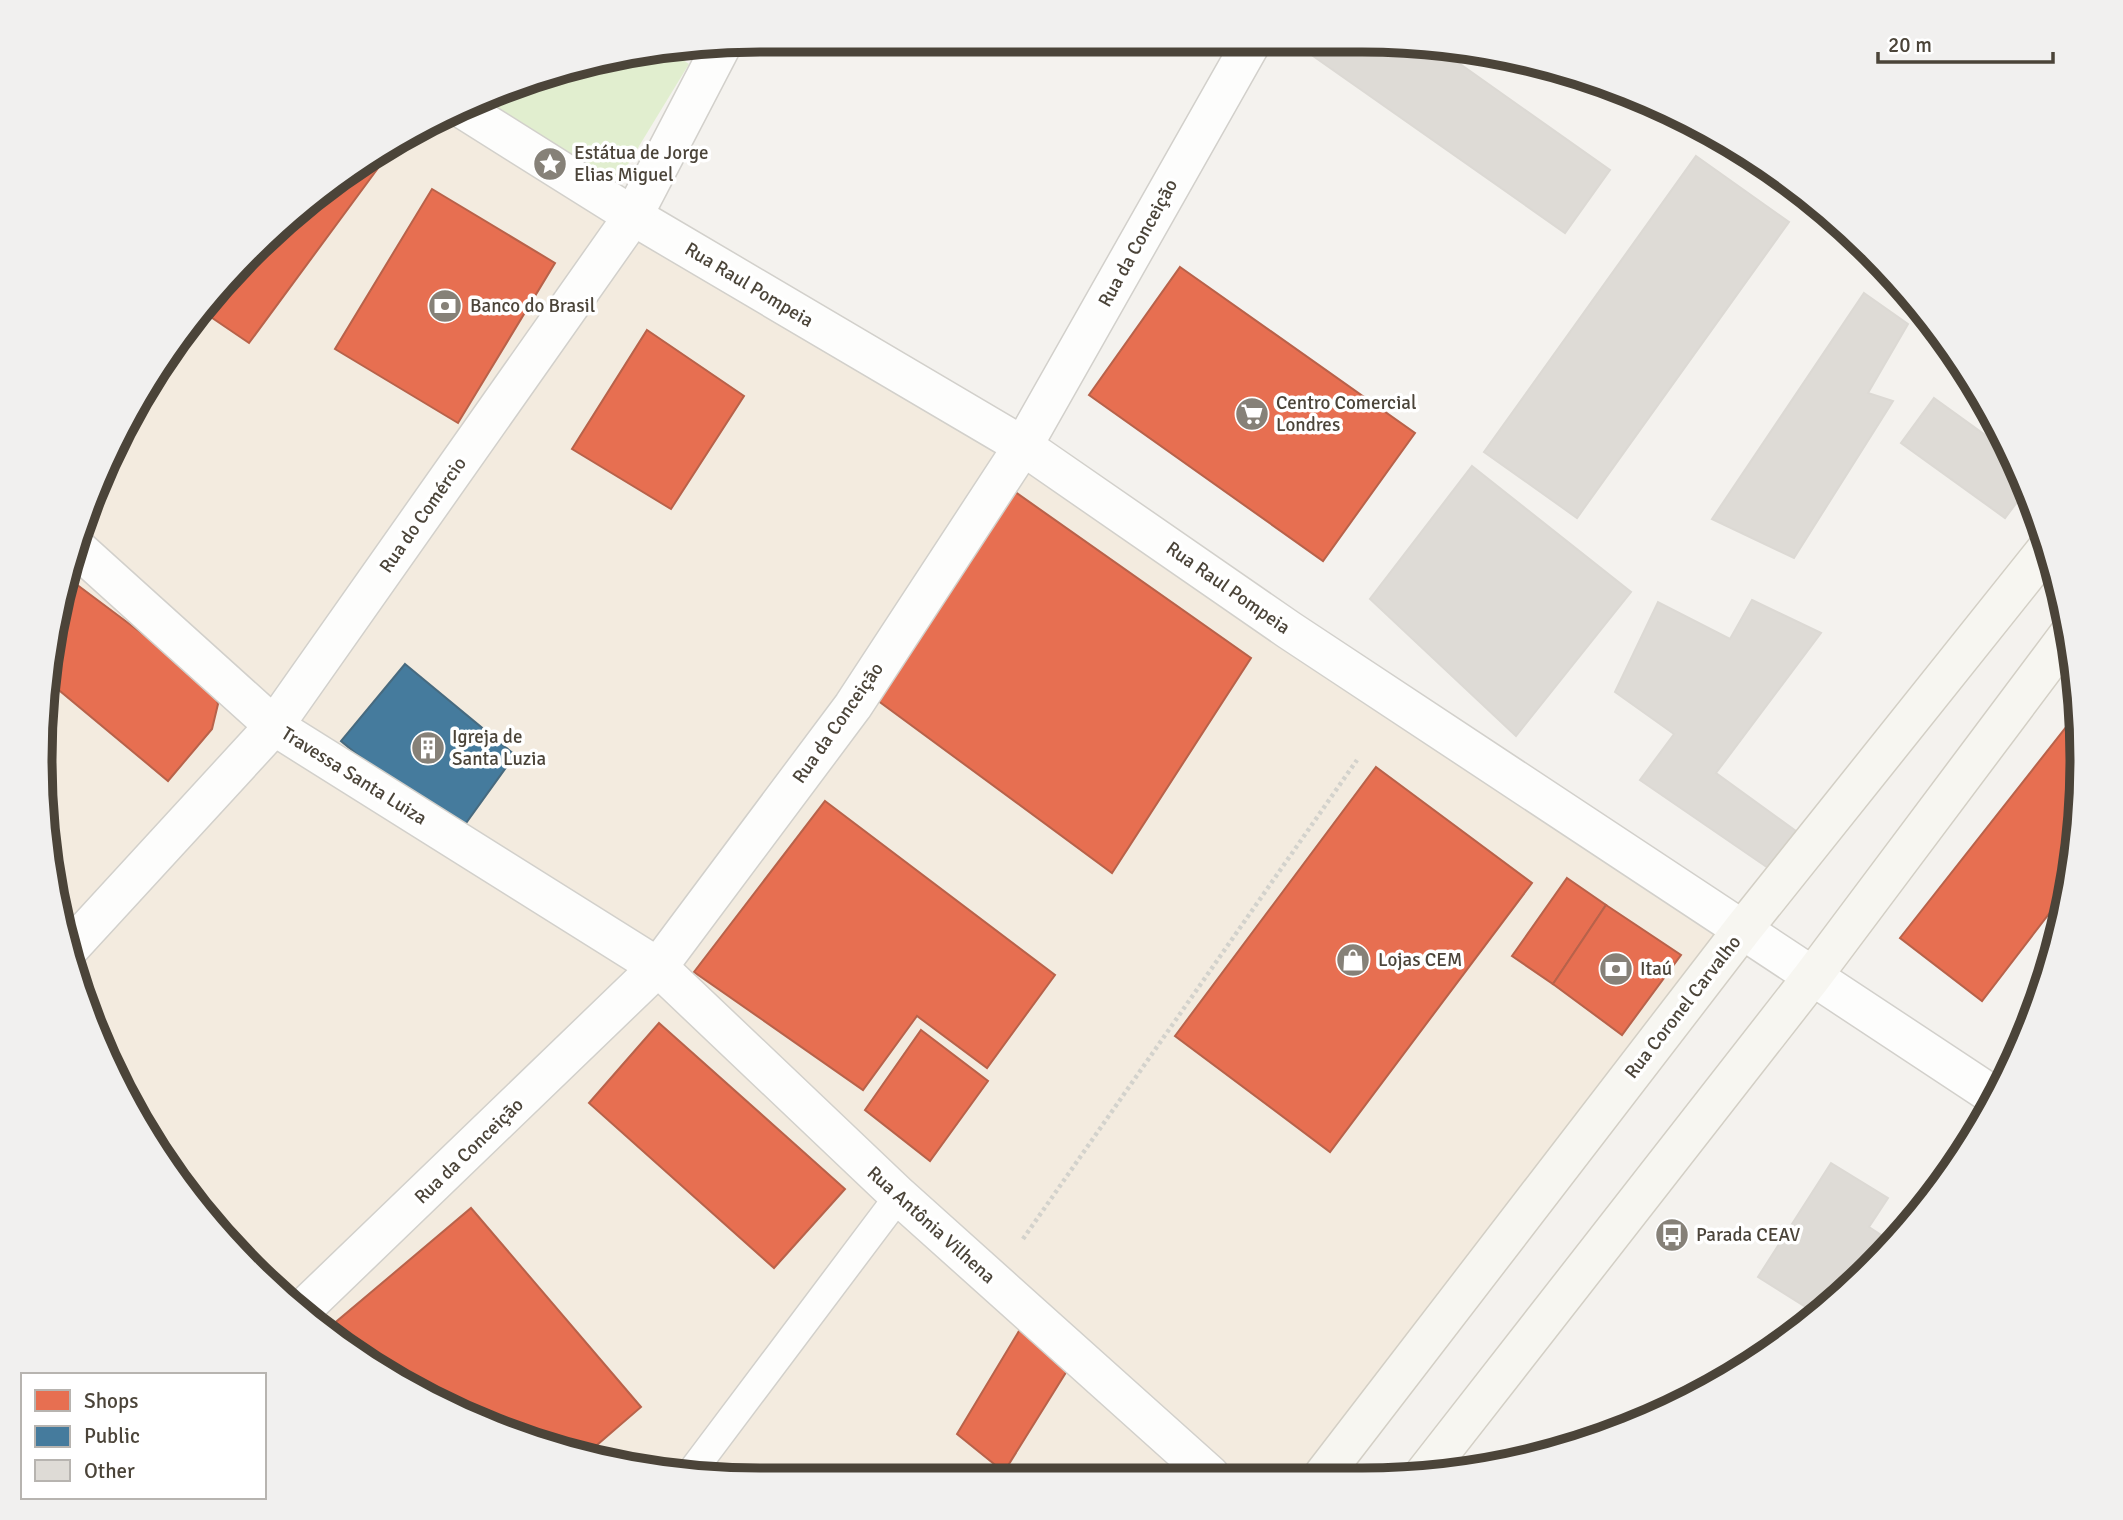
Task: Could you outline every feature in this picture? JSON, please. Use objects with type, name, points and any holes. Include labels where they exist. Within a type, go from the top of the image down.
[{"type":"main road","name":"Rua Coronel Carvalho","points":[[1329,1468],[1743,929],[2040,557]]},
{"type":"main road","points":[[1432,1463],[1812,977],[2061,645]]},
{"type":"street","name":"Rua da Conceição","points":[[308,1304],[658,967],[853,706],[1023,446],[1246,52]]},
{"type":"street","name":"Rua do Comércio","points":[[77,941],[274,726],[633,216],[717,54]]},
{"type":"street","name":"Rua Raul Pompeia","points":[[471,114],[633,216],[1023,446],[1289,630],[1988,1092]]},
{"type":"street","name":"Travessa Santa Luiza","points":[[84,553],[274,726],[658,967]]},
{"type":"street","name":"Rua Antônia Vilhena","points":[[658,967],[899,1196],[1202,1468]]},
{"type":"lane","points":[[697,1464],[899,1196]]},
{"type":"path","points":[[993,1281],[1357,760]]},
{"type":"shaded area","points":[[471,114],[1743,929],[1329,1468],[760,1468],[714,1466],[622,1454],[533,1430],[489,1414],[406,1373],[367,1348],[329,1321],[260,1260],[199,1191],[172,1153],[147,1114],[106,1031],[90,987],[66,898],[54,806],[52,760],[54,714],[66,622],[90,533],[125,447],[147,406],[199,329],[260,260],[329,199],[406,147]]},
{"type":"green space","points":[[680,58],[689,64],[605,202],[475,113],[533,90],[577,77],[622,66]]},
{"type":"building: Shops","points":[[382,162],[249,343],[210,316],[260,260],[294,228],[329,199]]},
{"type":"building: Shops","name":"Banco do Brasil","points":[[432,189],[555,263],[458,423],[335,349]]},
{"type":"building: Shops","name":"Centro Comercial Londres","points":[[1180,267],[1415,433],[1323,561],[1089,395]]},
{"type":"building: Shops","points":[[647,330],[744,396],[671,509],[572,449]]},
{"type":"building: Shops","points":[[1011,489],[1251,658],[1112,873],[877,700]]},
{"type":"building: Shops","points":[[75,584],[211,685],[218,704],[212,729],[168,781],[57,688],[66,622]]},
{"type":"building: Shops","points":[[2069,723],[2069,806],[2055,906],[1982,1001],[1900,938]]},
{"type":"building: Shops","name":"Lojas CEM","points":[[1376,767],[1532,883],[1330,1152],[1175,1036]]},
{"type":"building: Shops","points":[[825,801],[1055,975],[987,1068],[917,1016],[863,1090],[694,972]]},
{"type":"building: Shops","points":[[1567,878],[1606,905],[1553,984],[1512,956]]},
{"type":"building: Shops","name":"Itaú","points":[[1606,905],[1681,955],[1622,1035],[1553,984]]},
{"type":"building: Shops","points":[[659,1023],[845,1189],[774,1268],[589,1103]]},
{"type":"building: Shops","points":[[921,1030],[988,1081],[930,1161],[865,1110]]},
{"type":"building: Shops","points":[[471,1208],[641,1407],[594,1447],[577,1443],[489,1414],[447,1395],[406,1373],[333,1324]]},
{"type":"building: Shops","points":[[1022,1326],[1070,1366],[1006,1468],[999,1468],[957,1434]]},
{"type":"building: Public","name":"Igreja de Santa Luzia","points":[[405,664],[515,755],[456,837],[341,741]]},
{"type":"building: Other","points":[[1307,52],[1409,54],[1453,59],[1610,170],[1565,233]]},
{"type":"building: Other","points":[[1696,156],[1789,222],[1577,518],[1484,452]]},
{"type":"building: Other","points":[[1864,293],[1908,324],[1868,393],[1893,401],[1794,558],[1712,519]]},
{"type":"building: Other","points":[[1934,398],[1996,443],[2020,498],[2005,518],[1901,443]]},
{"type":"building: Other","points":[[1472,466],[1631,592],[1516,736],[1370,599]]},
{"type":"building: Other","points":[[1752,600],[1821,633],[1716,773],[1800,834],[1771,870],[1640,780],[1674,734],[1615,692],[1658,602],[1730,639]]},
{"type":"building: Other","points":[[1831,1163],[1888,1198],[1869,1227],[1885,1237],[1809,1309],[1758,1277]]},
{"type":"place","name":"Estátua de Jorge Elias Miguel","points":[[550,164]]},
{"type":"place","name":"Banco do Brasil","points":[[445,306]]},
{"type":"place","name":"Centro Comercial Londres","points":[[1252,414]]},
{"type":"place","name":"Igreja de Santa Luzia","points":[[428,748]]},
{"type":"place","name":"Lojas CEM","points":[[1353,960]]},
{"type":"place","name":"Itaú","points":[[1616,969]]},
{"type":"place","name":"Parada CEAV","points":[[1672,1235]]}]
